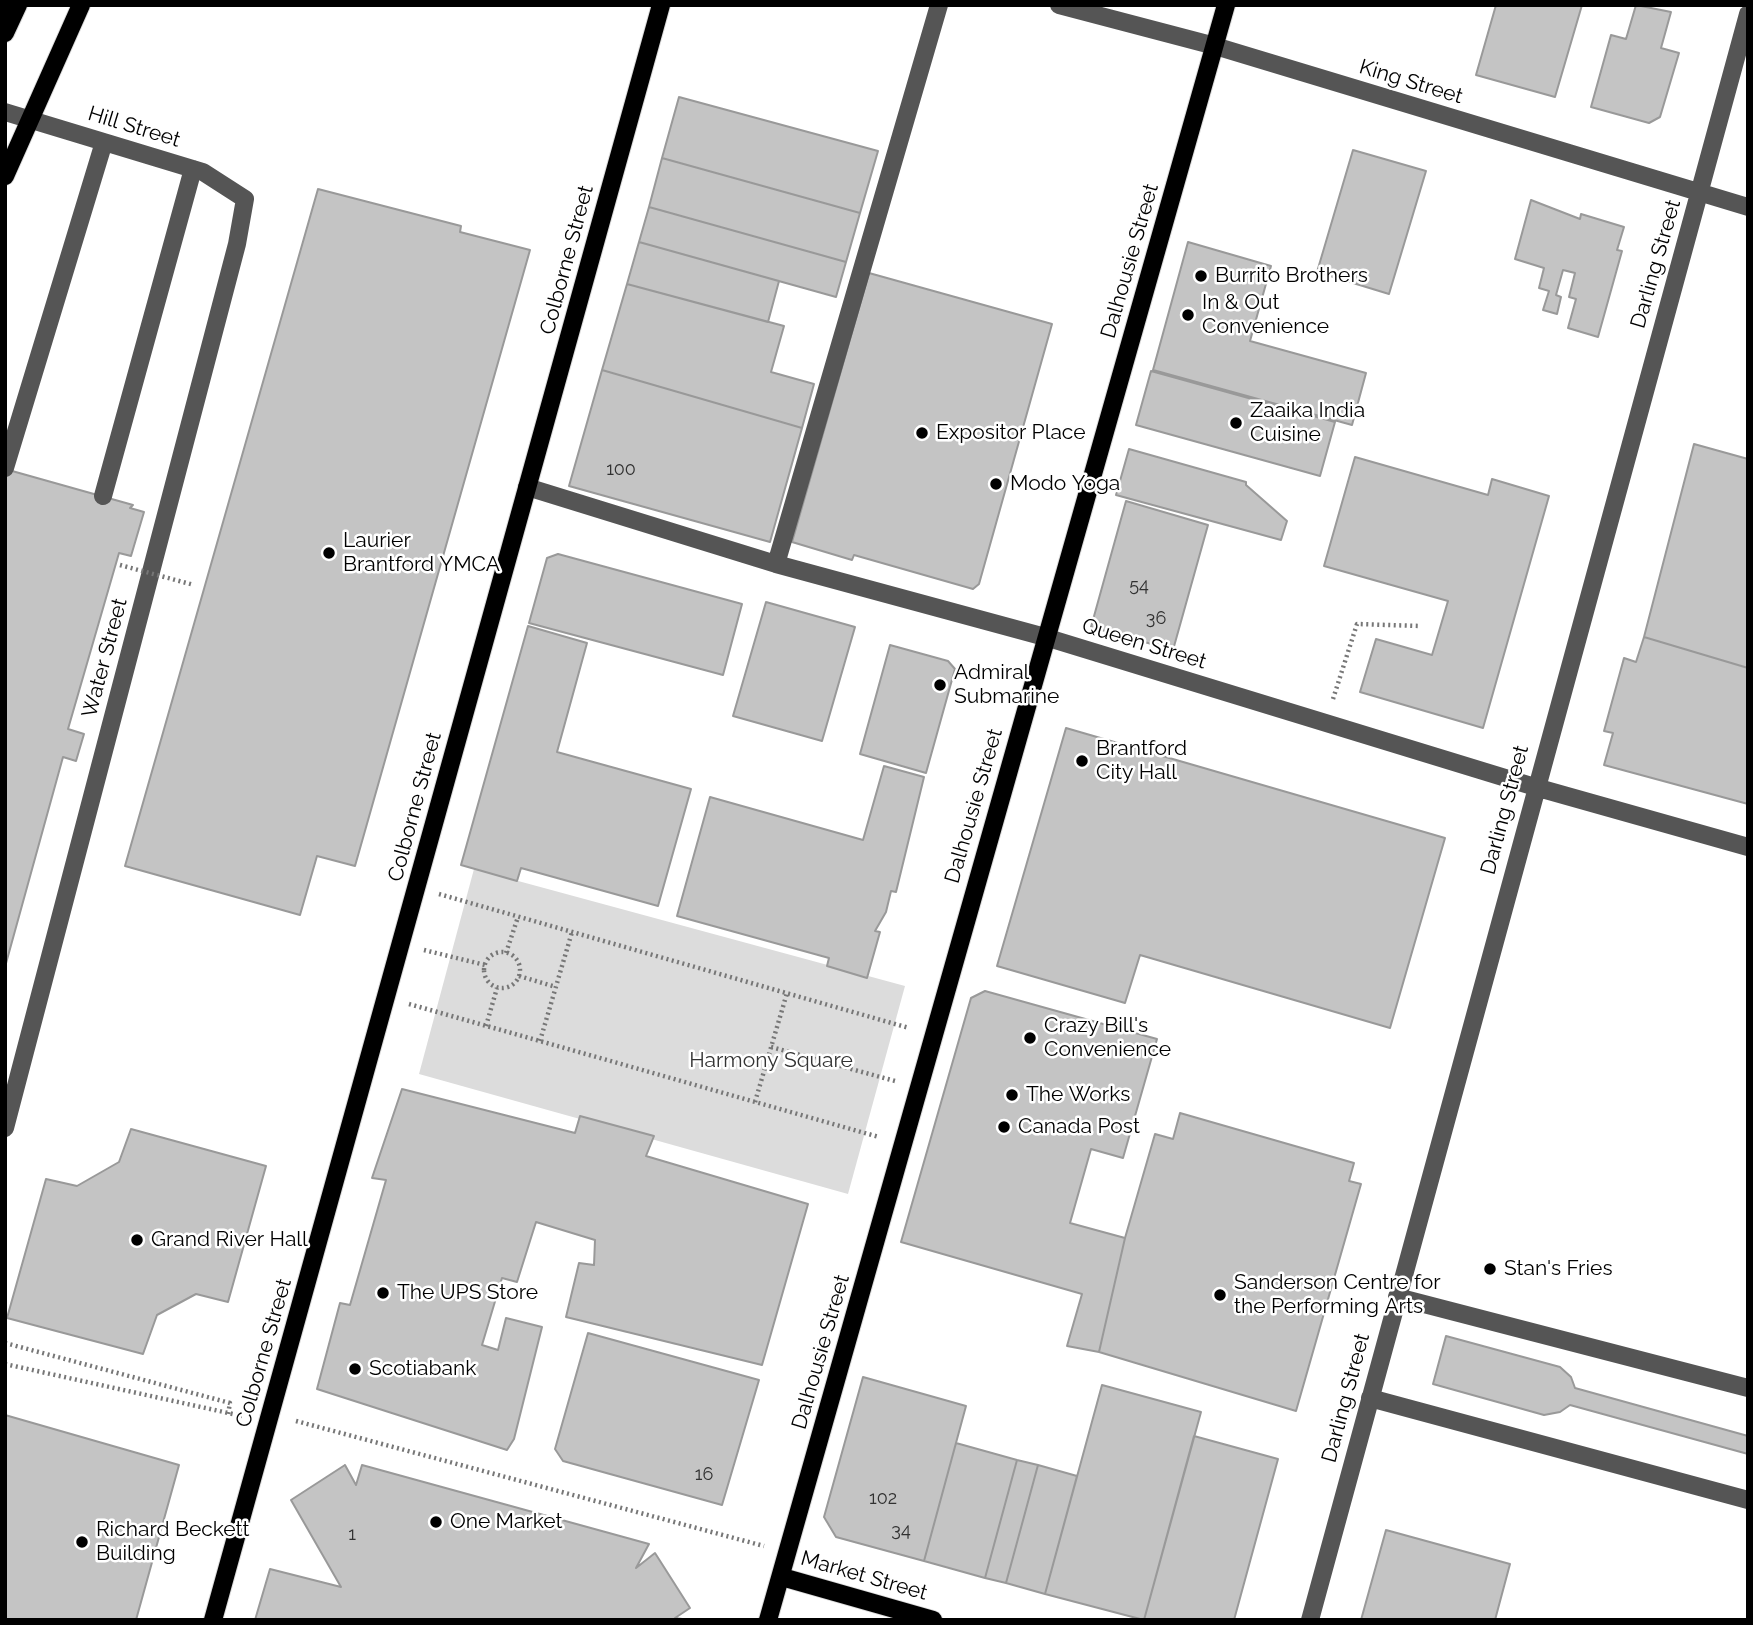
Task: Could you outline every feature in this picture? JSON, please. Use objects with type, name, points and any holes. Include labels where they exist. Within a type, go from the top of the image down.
[{"type":"main road","points":[[5,33],[18,5]]},
{"type":"main road","points":[[5,176],[81,5]]},
{"type":"main road","name":"Colborne Street","points":[[213,1620],[661,5]]},
{"type":"main road","name":"Dalhousie Street","points":[[768,1620],[1226,5]]},
{"type":"main road","name":"Market Street","points":[[782,1577],[933,1620]]},
{"type":"street","points":[[776,564],[939,5]]},
{"type":"street","name":"King Street","points":[[1059,5],[1215,46],[1748,207]]},
{"type":"street","name":"Darling Street","points":[[1310,1620],[1535,787],[1748,14]]},
{"type":"street","name":"Hill Street","points":[[5,112],[193,169],[245,199]]},
{"type":"street","points":[[5,467],[104,142]]},
{"type":"street","points":[[103,496],[193,169]]},
{"type":"street","name":"Water Street","points":[[5,1128],[237,244],[245,199]]},
{"type":"street","name":"Queen Street","points":[[527,487],[776,564],[1045,637],[1325,725],[1748,847]]},
{"type":"street","points":[[1396,1297],[1748,1388]]},
{"type":"street","points":[[1370,1398],[1748,1500]]},
{"type":"path","points":[[120,565],[194,585]]},
{"type":"path","points":[[1325,725],[1357,624],[1420,626]]},
{"type":"path","points":[[416,888],[933,1035]]},
{"type":"path","points":[[506,953],[518,916]]},
{"type":"path","points":[[540,1041],[572,932]]},
{"type":"path","points":[[401,944],[485,965]]},
{"type":"path","points":[[497,953],[506,953],[514,957],[519,976],[514,984],[506,988],[496,988],[484,974],[485,965],[497,953]]},
{"type":"path","points":[[519,976],[556,987]]},
{"type":"path","points":[[486,1026],[496,988]]},
{"type":"path","points":[[755,1102],[787,993]]},
{"type":"path","points":[[386,998],[903,1143]]},
{"type":"path","points":[[771,1047],[919,1087]]},
{"type":"path","points":[[5,1343],[230,1403],[228,1414]]},
{"type":"path","points":[[5,1364],[228,1414],[301,1422],[789,1552]]},
{"type":"green space","name":"Harmony Square","points":[[474,869],[905,986],[848,1194],[419,1074]]},
{"type":"building","points":[[1496,5],[1582,5],[1555,97],[1476,75]]},
{"type":"building","points":[[1636,5],[1671,12],[1661,48],[1679,53],[1660,117],[1649,123],[1591,107],[1611,35],[1626,39]]},
{"type":"building","points":[[679,97],[878,151],[860,213],[662,158]]},
{"type":"building","points":[[1353,150],[1426,171],[1389,294],[1317,272]]},
{"type":"building","points":[[662,158],[860,213],[846,262],[649,207]]},
{"type":"building","name":"Laurier Brantford YMCA","points":[[318,189],[461,226],[460,232],[530,250],[355,866],[317,856],[300,915],[125,866]]},
{"type":"building","points":[[1531,200],[1580,219],[1581,214],[1624,227],[1617,250],[1622,251],[1598,337],[1568,328],[1576,299],[1569,297],[1575,273],[1563,270],[1556,295],[1561,297],[1557,314],[1543,310],[1549,291],[1539,288],[1544,268],[1515,259]]},
{"type":"building","points":[[649,207],[846,262],[836,297],[639,242]]},
{"type":"building","points":[[639,242],[779,281],[768,322],[627,284]]},
{"type":"building","points":[[1188,242],[1271,266],[1250,341],[1366,373],[1352,425],[1153,370]]},
{"type":"building","name":"Expositor Place","points":[[869,273],[1052,324],[979,584],[973,589],[854,555],[852,560],[792,542]]},
{"type":"building","points":[[627,284],[784,326],[771,372],[814,384],[802,428],[602,370]]},
{"type":"building","points":[[602,370],[802,428],[770,542],[569,486]]},
{"type":"building","name":"Zaaika India Cuisine","points":[[1151,371],[1335,422],[1320,476],[1136,425]]},
{"type":"building","points":[[1694,444],[1748,459],[1748,668],[1644,637]]},
{"type":"building","points":[[1129,449],[1246,482],[1246,485],[1287,521],[1281,540],[1116,495]]},
{"type":"building","points":[[1355,457],[1488,495],[1492,479],[1549,496],[1483,728],[1360,692],[1376,639],[1432,655],[1448,601],[1324,566]]},
{"type":"building","points":[[5,469],[133,505],[130,508],[144,512],[131,556],[119,553],[68,729],[84,734],[76,761],[63,757],[5,967]]},
{"type":"building","points":[[1126,501],[1208,525],[1173,650],[1091,627]]},
{"type":"building","points":[[558,554],[742,604],[723,675],[529,623],[547,558]]},
{"type":"building","points":[[766,602],[855,627],[822,741],[733,716]]},
{"type":"building","points":[[528,626],[587,643],[557,752],[691,789],[658,906],[521,868],[517,881],[461,865]]},
{"type":"building","points":[[1644,637],[1748,668],[1748,804],[1604,765],[1613,733],[1604,731],[1624,658],[1636,662]]},
{"type":"building","points":[[890,645],[948,661],[955,669],[926,773],[860,754]]},
{"type":"building","points":[[1066,728],[1445,838],[1390,1028],[1140,955],[1125,1003],[997,966]]},
{"type":"building","points":[[884,766],[924,777],[896,892],[891,891],[886,912],[875,931],[880,932],[867,978],[827,966],[829,958],[677,916],[710,797],[863,840]]},
{"type":"building","points":[[985,991],[1157,1039],[1123,1158],[1091,1149],[1070,1223],[1125,1238],[1099,1352],[1067,1346],[1082,1294],[901,1242],[971,998]]},
{"type":"building","points":[[402,1089],[575,1133],[580,1116],[654,1136],[646,1156],[808,1204],[762,1365],[566,1317],[579,1263],[594,1265],[595,1240],[536,1222],[517,1282],[502,1278],[482,1345],[498,1350],[506,1318],[542,1327],[514,1439],[507,1450],[317,1389],[340,1303],[350,1305],[386,1180],[372,1178]]},
{"type":"building","name":"Sanderson Centre for the Performing Arts","points":[[1180,1113],[1354,1163],[1349,1181],[1361,1184],[1296,1411],[1099,1352],[1125,1238],[1155,1134],[1173,1139]]},
{"type":"building","name":"Grand River Hall","points":[[131,1129],[266,1166],[228,1302],[196,1294],[157,1315],[143,1354],[7,1318],[46,1179],[77,1186],[119,1162]]},
{"type":"building","points":[[588,1333],[759,1380],[722,1505],[563,1461],[555,1449]]},
{"type":"building","points":[[1446,1336],[1560,1367],[1571,1377],[1575,1388],[1748,1436],[1748,1454],[1570,1405],[1560,1412],[1544,1415],[1433,1384]]},
{"type":"building","points":[[863,1377],[966,1406],[924,1561],[836,1537],[824,1517]]},
{"type":"building","points":[[1102,1385],[1201,1412],[1144,1620],[1045,1594]]},
{"type":"building","name":"Richard Beckett Building","points":[[5,1415],[179,1465],[136,1620],[5,1620]]},
{"type":"building","points":[[1194,1436],[1278,1459],[1234,1620],[1144,1620]]},
{"type":"building","points":[[956,1443],[1017,1460],[985,1578],[924,1561]]},
{"type":"building","points":[[1017,1460],[1038,1465],[1006,1583],[985,1578]]},
{"type":"building","name":"One Market","points":[[345,1465],[356,1485],[362,1465],[649,1544],[636,1568],[655,1553],[690,1608],[675,1618],[689,1620],[255,1620],[270,1569],[341,1587],[291,1500]]},
{"type":"building","points":[[1038,1465],[1077,1476],[1045,1594],[1006,1583]]},
{"type":"building","points":[[1386,1530],[1510,1564],[1495,1620],[1361,1620]]},
{"type":"place","name":"Burrito Brothers","points":[[1201,276]]},
{"type":"place","name":"In & Out Convenience","points":[[1188,315]]},
{"type":"place","name":"Zaaika India Cuisine","points":[[1236,423]]},
{"type":"place","name":"Expositor Place","points":[[922,433]]},
{"type":"place","name":"Modo Yoga","points":[[996,484]]},
{"type":"place","name":"Laurier Brantford YMCA","points":[[329,553]]},
{"type":"place","name":"Admiral Submarine","points":[[940,685]]},
{"type":"place","name":"Brantford City Hall","points":[[1082,761]]},
{"type":"place","name":"Crazy Bill's Convenience","points":[[1030,1038]]},
{"type":"place","name":"The Works","points":[[1012,1095]]},
{"type":"place","name":"Canada Post","points":[[1004,1127]]},
{"type":"place","name":"Grand River Hall","points":[[137,1240]]},
{"type":"place","name":"Stan's Fries","points":[[1490,1269]]},
{"type":"place","name":"The UPS Store","points":[[383,1293]]},
{"type":"place","name":"Sanderson Centre for the Performing Arts","points":[[1220,1295]]},
{"type":"place","name":"Scotiabank","points":[[355,1369]]},
{"type":"place","name":"One Market","points":[[436,1522]]},
{"type":"place","name":"Richard Beckett Building","points":[[82,1542]]}]
